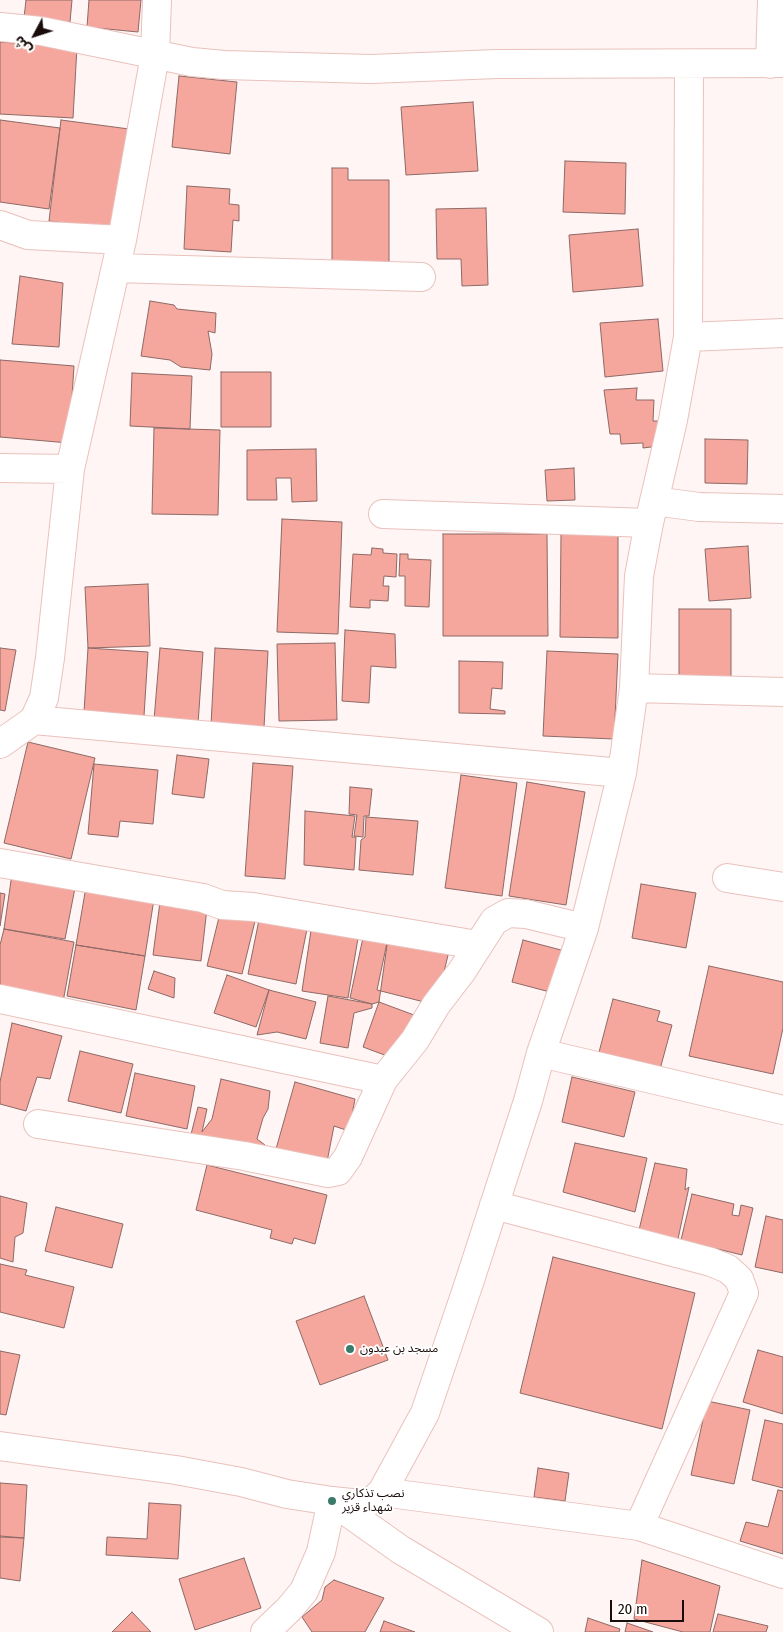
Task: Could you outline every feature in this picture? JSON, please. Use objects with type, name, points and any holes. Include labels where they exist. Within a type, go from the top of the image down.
[{"type":"street","points":[[0,744],[34,720],[44,698],[70,469],[122,240],[155,54],[157,0]]},
{"type":"street","points":[[0,27],[40,30],[192,62],[224,65],[371,69],[497,64],[777,64],[772,0]]},
{"type":"street","points":[[0,1446],[176,1470],[241,1482],[287,1494],[361,1504],[373,1500],[382,1492],[425,1413],[494,1205],[541,1053],[584,928],[622,774],[634,688],[639,576],[651,512],[673,420],[688,337],[690,65]]},
{"type":"street","points":[[0,225],[28,235],[122,240]]},
{"type":"street","points":[[116,268],[420,277]]},
{"type":"street","points":[[688,337],[783,333]]},
{"type":"street","points":[[0,468],[70,469]]},
{"type":"street","points":[[383,514],[651,512],[699,507],[783,509]]},
{"type":"street","points":[[634,688],[783,692]]},
{"type":"street","points":[[34,720],[622,774]]},
{"type":"street","points":[[0,863],[203,898],[222,905],[253,907],[477,945]]},
{"type":"street","points":[[727,878],[783,887]]},
{"type":"street","points":[[38,1124],[244,1156],[328,1174],[338,1171],[348,1157],[383,1080],[415,1040],[494,921],[508,912],[526,914],[584,928]]},
{"type":"street","points":[[0,999],[383,1080]]},
{"type":"street","points":[[541,1053],[783,1110]]},
{"type":"street","points":[[494,1205],[711,1262],[728,1268],[739,1279],[744,1293],[639,1526]]},
{"type":"street","points":[[382,1492],[639,1526],[783,1574]]},
{"type":"street","points":[[266,1632],[304,1591],[322,1552],[332,1501]]},
{"type":"street","points":[[332,1501],[402,1550],[539,1632]]},
{"type":"building","points":[[26,0],[72,0],[70,22],[24,18]]},
{"type":"building","points":[[89,0],[141,0],[138,32],[87,27]]},
{"type":"building","points":[[0,42],[77,47],[73,118],[0,114]]},
{"type":"building","points":[[179,76],[237,82],[230,154],[172,147]]},
{"type":"building","points":[[473,102],[478,171],[406,175],[401,107]]},
{"type":"building","points":[[0,120],[60,128],[49,209],[0,202]]},
{"type":"building","points":[[61,120],[129,129],[117,230],[49,221]]},
{"type":"building","points":[[565,161],[626,163],[625,214],[563,212]]},
{"type":"building","points":[[332,168],[348,168],[348,180],[389,180],[389,263],[332,263]]},
{"type":"building","points":[[187,186],[230,189],[229,204],[239,205],[239,221],[233,220],[231,252],[184,249]]},
{"type":"building","points":[[486,208],[488,285],[462,286],[461,259],[437,259],[436,209]]},
{"type":"building","points":[[638,229],[643,286],[573,292],[569,235]]},
{"type":"building","points":[[20,276],[63,283],[59,347],[12,344]]},
{"type":"building","points":[[150,301],[174,305],[177,309],[216,313],[215,333],[208,331],[212,354],[210,370],[181,367],[170,360],[141,356]]},
{"type":"building","points":[[658,319],[663,371],[605,377],[600,323]]},
{"type":"building","points":[[0,360],[74,366],[69,443],[0,437]]},
{"type":"building","points":[[221,372],[271,372],[271,427],[221,427]]},
{"type":"building","points":[[132,373],[192,376],[190,429],[130,426]]},
{"type":"building","points":[[637,388],[636,400],[654,400],[653,421],[659,421],[659,446],[643,448],[643,443],[621,444],[620,434],[610,434],[604,390]]},
{"type":"building","points":[[154,428],[220,430],[218,515],[152,514]]},
{"type":"building","points":[[705,439],[748,440],[747,484],[705,483]]},
{"type":"building","points":[[316,449],[317,501],[292,502],[291,478],[276,478],[277,500],[247,500],[247,450]]},
{"type":"building","points":[[574,468],[575,500],[547,501],[545,470]]},
{"type":"building","points":[[282,519],[342,522],[338,634],[277,632]]},
{"type":"building","points":[[561,533],[618,534],[618,638],[560,637]]},
{"type":"building","points":[[443,534],[547,534],[548,636],[443,636]]},
{"type":"building","points":[[748,546],[751,598],[709,601],[705,549]]},
{"type":"building","points":[[372,548],[383,549],[383,553],[397,554],[396,577],[384,576],[383,586],[389,586],[388,601],[370,600],[370,608],[350,607],[353,554],[371,555]]},
{"type":"building","points":[[400,554],[408,554],[408,559],[431,560],[429,607],[405,606],[405,576],[399,576]]},
{"type":"building","points":[[148,584],[150,646],[88,648],[85,587]]},
{"type":"building","points":[[679,609],[731,609],[731,678],[679,678]]},
{"type":"building","points":[[345,630],[395,634],[396,668],[371,666],[369,703],[342,701]]},
{"type":"building","points":[[335,643],[337,720],[279,721],[277,644]]},
{"type":"building","points":[[0,648],[16,650],[5,711],[0,710]]},
{"type":"building","points":[[88,648],[148,652],[144,716],[84,712]]},
{"type":"building","points":[[160,648],[203,652],[198,724],[154,720]]},
{"type":"building","points":[[215,648],[268,651],[264,728],[211,725]]},
{"type":"building","points":[[547,651],[618,654],[614,739],[543,736]]},
{"type":"building","points":[[459,661],[503,662],[502,689],[492,688],[490,709],[505,711],[505,714],[459,713]]},
{"type":"building","points":[[28,742],[95,758],[71,859],[4,843]]},
{"type":"building","points":[[177,755],[209,759],[204,798],[172,794]]},
{"type":"building","points":[[253,763],[293,766],[285,879],[245,876]]},
{"type":"building","points":[[94,764],[158,770],[153,824],[120,821],[118,837],[88,834]]},
{"type":"building","points":[[461,775],[517,783],[502,896],[445,888]]},
{"type":"building","points":[[527,782],[585,792],[566,905],[509,896]]},
{"type":"building","points":[[350,787],[372,789],[369,816],[364,816],[363,837],[354,836],[357,815],[349,814]]},
{"type":"building","points":[[305,811],[355,816],[352,837],[356,837],[354,870],[304,865]]},
{"type":"building","points":[[366,817],[418,821],[413,875],[359,870],[361,840],[365,837]]},
{"type":"building","points":[[12,874],[75,888],[65,939],[4,929]]},
{"type":"building","points":[[641,884],[696,893],[686,948],[632,938]]},
{"type":"building","points":[[86,887],[154,899],[145,956],[76,945]]},
{"type":"building","points":[[0,893],[5,894],[0,926]]},
{"type":"building","points":[[160,902],[207,908],[201,961],[153,955]]},
{"type":"building","points":[[222,905],[257,913],[242,974],[207,966]]},
{"type":"building","points":[[259,920],[307,929],[296,984],[248,974]]},
{"type":"building","points":[[312,924],[359,932],[348,998],[302,991]]},
{"type":"building","points":[[4,929],[74,942],[63,1002],[0,989],[0,945]]},
{"type":"building","points":[[364,933],[388,938],[379,1002],[372,1004],[350,998]]},
{"type":"building","points":[[388,938],[449,951],[436,1005],[377,990]]},
{"type":"building","points":[[523,940],[561,950],[550,992],[512,982]]},
{"type":"building","points":[[76,945],[145,956],[136,1010],[67,996]]},
{"type":"building","points":[[709,966],[783,982],[783,1028],[773,1074],[689,1056]]},
{"type":"building","points":[[154,971],[175,978],[174,998],[148,989]]},
{"type":"building","points":[[227,975],[269,990],[256,1027],[214,1013]]},
{"type":"building","points":[[269,990],[316,1002],[306,1039],[277,1032],[257,1035]]},
{"type":"building","points":[[328,996],[372,1004],[372,1008],[354,1013],[348,1048],[320,1043]]},
{"type":"building","points":[[613,999],[660,1011],[657,1021],[672,1025],[659,1073],[598,1056]]},
{"type":"building","points":[[379,1002],[414,1015],[398,1060],[363,1047]]},
{"type":"building","points":[[12,1023],[62,1036],[50,1079],[37,1077],[26,1111],[0,1104],[0,1082]]},
{"type":"building","points":[[80,1051],[133,1064],[121,1113],[68,1101]]},
{"type":"building","points":[[135,1073],[195,1086],[187,1129],[126,1116]]},
{"type":"building","points":[[572,1077],[635,1092],[624,1137],[562,1122]]},
{"type":"building","points":[[221,1079],[270,1091],[268,1109],[263,1118],[257,1139],[265,1145],[259,1165],[187,1150],[198,1107],[207,1109],[202,1132],[212,1119]]},
{"type":"building","points":[[295,1082],[355,1099],[349,1131],[334,1126],[326,1167],[276,1149]]},
{"type":"building","points":[[575,1143],[647,1158],[635,1212],[563,1192]]},
{"type":"building","points":[[655,1163],[687,1169],[685,1190],[689,1187],[678,1239],[639,1230]]},
{"type":"building","points":[[207,1165],[327,1195],[315,1244],[294,1238],[292,1244],[270,1238],[272,1230],[196,1210]]},
{"type":"building","points":[[692,1194],[734,1204],[732,1215],[739,1216],[741,1205],[753,1208],[742,1255],[681,1240]]},
{"type":"building","points":[[0,1196],[27,1203],[23,1233],[15,1237],[13,1262],[0,1258]]},
{"type":"building","points":[[56,1207],[123,1224],[112,1268],[45,1251]]},
{"type":"building","points":[[766,1216],[783,1220],[783,1273],[755,1267]]},
{"type":"building","points":[[553,1257],[695,1293],[662,1429],[520,1393]]},
{"type":"building","points":[[0,1264],[27,1270],[25,1275],[74,1287],[64,1328],[0,1312]]},
{"type":"building","points":[[364,1296],[388,1360],[320,1385],[296,1321]]},
{"type":"building","points":[[758,1350],[783,1357],[783,1414],[743,1402]]},
{"type":"building","points":[[0,1351],[20,1355],[6,1415],[0,1414]]},
{"type":"building","points":[[707,1401],[750,1410],[734,1484],[691,1475]]},
{"type":"building","points":[[765,1420],[783,1424],[783,1488],[752,1480]]},
{"type":"building","points":[[538,1468],[569,1473],[565,1501],[534,1497]]},
{"type":"building","points":[[0,1483],[27,1485],[24,1538],[0,1537]]},
{"type":"building","points":[[778,1490],[783,1491],[783,1554],[740,1541],[746,1522],[768,1527]]},
{"type":"building","points":[[149,1503],[181,1505],[178,1559],[106,1555],[107,1537],[147,1539]]},
{"type":"building","points":[[0,1536],[24,1538],[20,1581],[0,1578]]},
{"type":"building","points":[[244,1558],[261,1608],[195,1630],[179,1579]]},
{"type":"building","points":[[642,1560],[720,1586],[710,1632],[683,1632],[634,1619]]},
{"type":"building","points":[[334,1580],[384,1598],[365,1632],[312,1632],[302,1617],[322,1600],[325,1587]]},
{"type":"building","points":[[132,1612],[151,1632],[112,1632]]},
{"type":"building","points":[[718,1614],[768,1626],[766,1632],[713,1632]]},
{"type":"building","points":[[588,1618],[620,1629],[619,1632],[585,1632]]},
{"type":"building","points":[[384,1621],[415,1632],[380,1632]]},
{"type":"building","points":[[627,1623],[653,1632],[625,1632]]},
{"type":"place","name":"مسجد بن عبدون","points":[[350,1349]]},
{"type":"place","name":"نصب تذكاري شهداء قزير","points":[[332,1501]]}]
